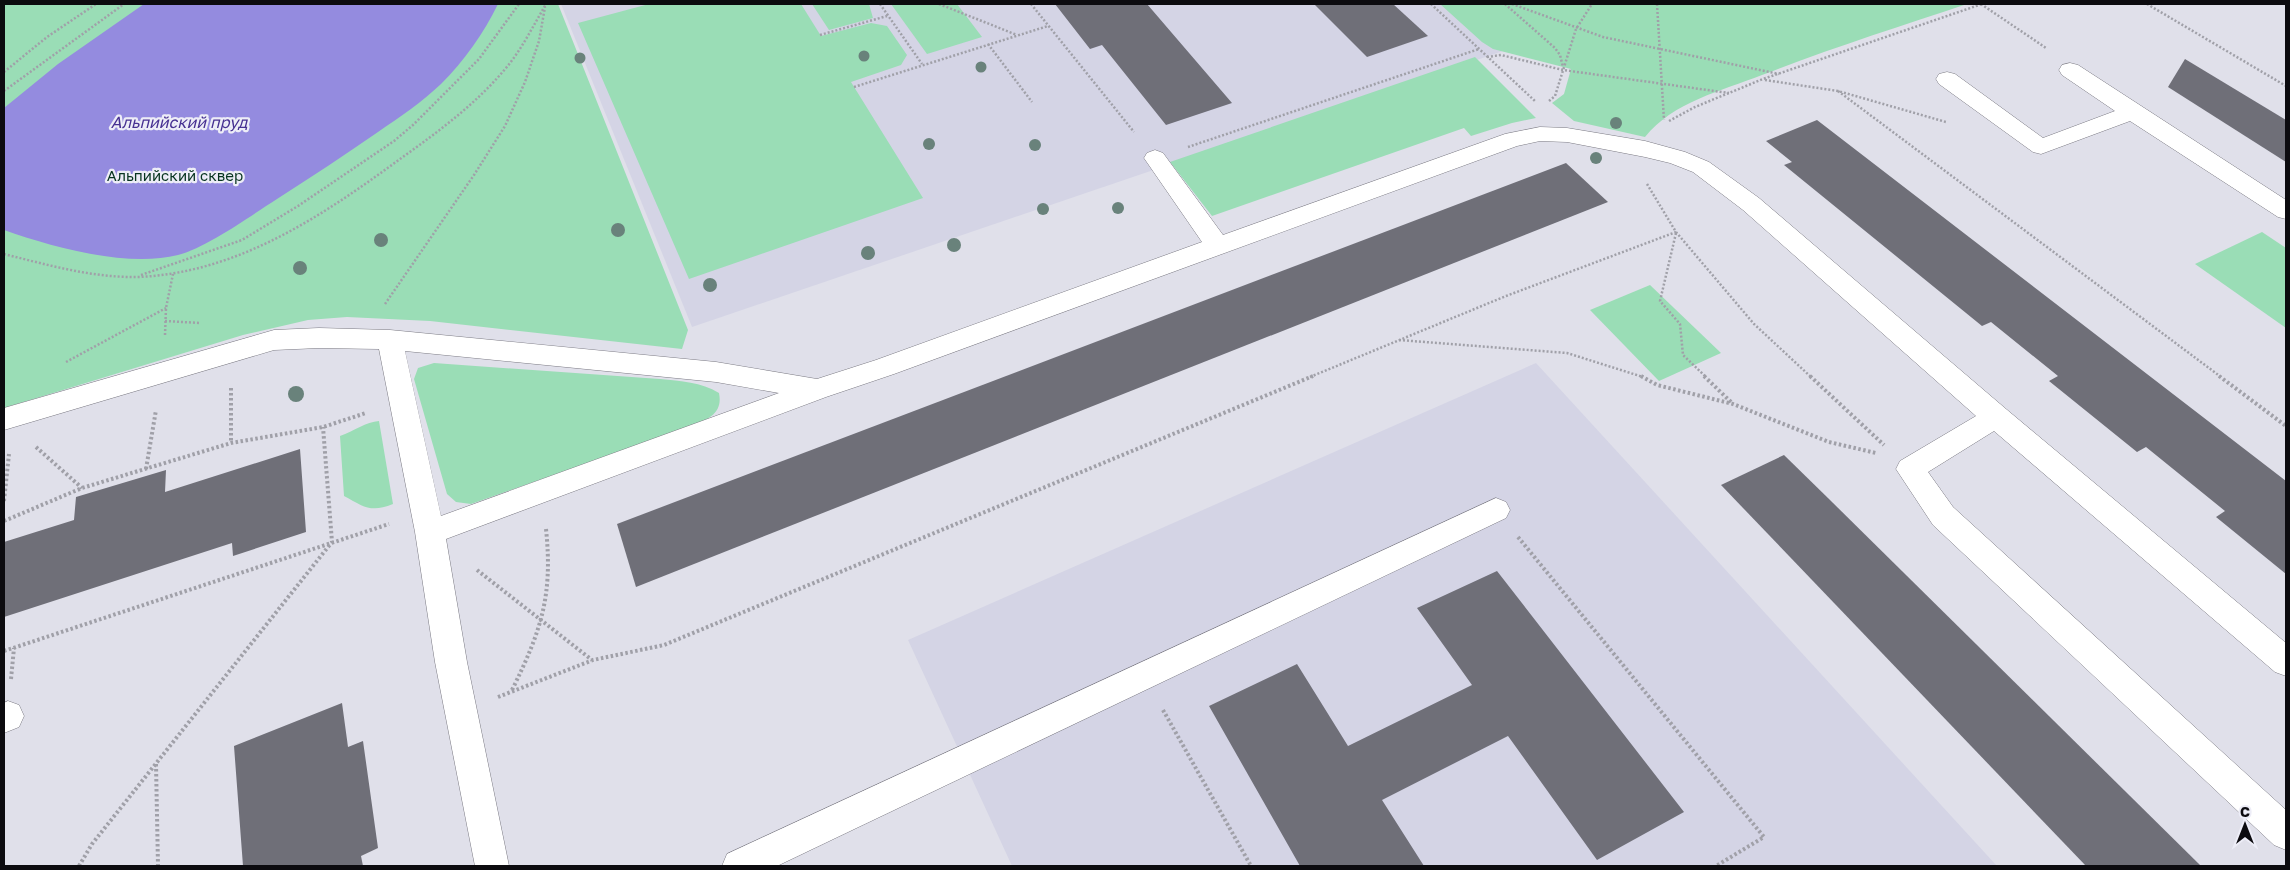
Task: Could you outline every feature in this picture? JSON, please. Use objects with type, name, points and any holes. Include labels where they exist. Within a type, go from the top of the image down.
[{"type":"lane","points":[[2070,70],[2286,211]]},
{"type":"lane","points":[[1947,79],[2041,147],[2132,112]]},
{"type":"lane","points":[[428,522],[540,491],[817,389],[885,367],[1513,139],[1540,134],[1567,135],[1677,157],[1701,167],[1725,184],[1751,204],[1996,417],[2286,662]]},
{"type":"lane","points":[[1155,158],[1217,245]]},
{"type":"lane","points":[[4,419],[274,340],[319,338],[390,340],[716,372],[817,389]]},
{"type":"lane","points":[[390,340],[428,522],[450,662],[492,866]]},
{"type":"lane","points":[[1996,417],[1910,469],[1943,516],[2286,833]]},
{"type":"lane","points":[[739,866],[1143,674],[1496,510]]},
{"type":"path","points":[[4,72],[47,37],[96,4]]},
{"type":"path","points":[[4,91],[124,4]]},
{"type":"path","points":[[133,277],[160,270],[242,240],[298,206],[394,141],[479,59],[500,33],[519,4]]},
{"type":"path","points":[[4,254],[82,271],[133,277],[173,274],[223,262],[252,252],[316,217],[361,188],[425,141],[496,80],[520,50],[546,4]]},
{"type":"path","points":[[380,311],[474,175],[505,126],[531,65],[539,41],[546,4]]},
{"type":"path","points":[[880,4],[922,64]]},
{"type":"path","points":[[939,4],[1018,35]]},
{"type":"path","points":[[1031,4],[1155,158],[1479,49]]},
{"type":"path","points":[[1431,4],[1539,105],[1567,135]]},
{"type":"path","points":[[1505,4],[1555,48],[1560,55],[1563,70]]},
{"type":"path","points":[[1512,4],[1576,28],[1660,50],[1779,74]]},
{"type":"path","points":[[1539,105],[1555,96],[1576,28],[1592,4]]},
{"type":"path","points":[[1657,4],[1664,125],[1685,112],[1763,79],[1981,4],[2057,55],[2070,70]]},
{"type":"path","points":[[2147,4],[2286,86]]},
{"type":"path","points":[[820,35],[887,16]]},
{"type":"path","points":[[854,87],[922,64],[1048,26]]},
{"type":"path","points":[[988,44],[1032,102]]},
{"type":"path","points":[[1487,56],[1502,55],[1563,70],[1730,93]]},
{"type":"path","points":[[1763,79],[1838,91],[1949,122]]},
{"type":"path","points":[[1838,91],[2286,426]]},
{"type":"path","points":[[1624,145],[1676,232],[1754,324],[1910,469]]},
{"type":"path","points":[[496,698],[593,660],[664,644],[1506,296],[1676,232]]},
{"type":"path","points":[[1676,232],[1660,301],[1680,324],[1684,355],[1733,404]]},
{"type":"path","points":[[164,339],[166,308],[173,274]]},
{"type":"path","points":[[62,364],[166,308]]},
{"type":"path","points":[[165,321],[203,324]]},
{"type":"path","points":[[1399,340],[1567,353],[1639,375],[1657,385],[1733,404],[1829,442],[1874,453],[1910,469]]},
{"type":"path","points":[[231,386],[231,443]]},
{"type":"path","points":[[4,521],[82,488],[231,443],[323,427],[402,401]]},
{"type":"path","points":[[363,404],[363,414]]},
{"type":"path","points":[[4,419],[82,488]]},
{"type":"path","points":[[79,866],[92,844],[332,542],[323,427]]},
{"type":"path","points":[[4,501],[9,454],[5,445]]},
{"type":"path","points":[[512,691],[542,621],[550,587],[550,559],[540,491]]},
{"type":"path","points":[[1496,510],[1764,837],[1716,866]]},
{"type":"path","points":[[4,651],[332,542],[428,522],[542,621],[593,660]]},
{"type":"path","points":[[1143,674],[1252,866]]},
{"type":"path","points":[[156,763],[158,866]]},
{"type":"shaded area","points":[[561,4],[1459,4],[1509,49],[692,327]]},
{"type":"shaded area","points":[[1536,363],[1997,866],[1012,866],[908,640]]},
{"type":"green space","name":"Альпийский сквер","points":[[4,4],[558,4],[688,330],[682,349],[430,321],[347,317],[308,320],[243,335],[4,408]]},
{"type":"green space","points":[[649,4],[801,4],[821,36],[871,23],[887,26],[907,55],[901,65],[851,82],[923,198],[689,279],[578,23]]},
{"type":"green space","points":[[812,4],[869,4],[873,18],[829,30]]},
{"type":"green space","points":[[891,4],[957,4],[982,37],[927,54]]},
{"type":"green space","points":[[1440,4],[1967,4],[1864,38],[1714,92],[1669,115],[1645,137],[1574,121],[1552,103],[1564,94],[1571,69],[1493,49],[1482,42]]},
{"type":"green space","points":[[1475,57],[1536,118],[1512,123],[1471,136],[1464,128],[1212,216],[1170,162]]},
{"type":"green space","points":[[2262,232],[2286,248],[2286,328],[2195,264]]},
{"type":"green space","points":[[1650,285],[1721,353],[1659,381],[1590,310]]},
{"type":"green space","points":[[434,363],[683,381],[712,389],[719,393],[720,400],[714,414],[694,426],[471,504],[456,502],[447,494],[414,379],[418,368]]},
{"type":"green space","points":[[379,421],[393,504],[379,508],[368,508],[344,496],[340,436]]},
{"type":"water","name":"Альпийский пруд","points":[[144,4],[498,4],[480,36],[465,56],[441,84],[426,97],[328,166],[229,230],[190,251],[158,258],[113,257],[67,249],[4,230],[4,108],[58,64]]},
{"type":"building","points":[[1055,4],[1147,4],[1232,103],[1166,125],[1102,45],[1090,49]]},
{"type":"building","points":[[1314,4],[1393,4],[1428,36],[1367,57]]},
{"type":"building","points":[[2185,59],[2286,120],[2286,162],[2168,87]]},
{"type":"building","points":[[1817,120],[2286,481],[2286,574],[2216,517],[2225,511],[2146,447],[2137,452],[2049,381],[2058,376],[1991,322],[1982,326],[1784,165],[1792,162],[1766,141]]},
{"type":"building","points":[[1566,163],[1608,202],[636,587],[617,524]]},
{"type":"building","points":[[300,449],[306,532],[233,556],[232,543],[4,617],[4,542],[74,520],[76,497],[166,470],[165,492]]},
{"type":"building","points":[[1784,455],[2201,866],[2086,866],[1721,485]]},
{"type":"building","points":[[1497,571],[1684,812],[1597,860],[1508,736],[1382,800],[1424,866],[1300,866],[1209,706],[1297,664],[1348,746],[1472,685],[1417,608]]},
{"type":"building","points":[[342,703],[348,747],[363,741],[378,848],[361,856],[363,866],[243,866],[234,746]]}]
